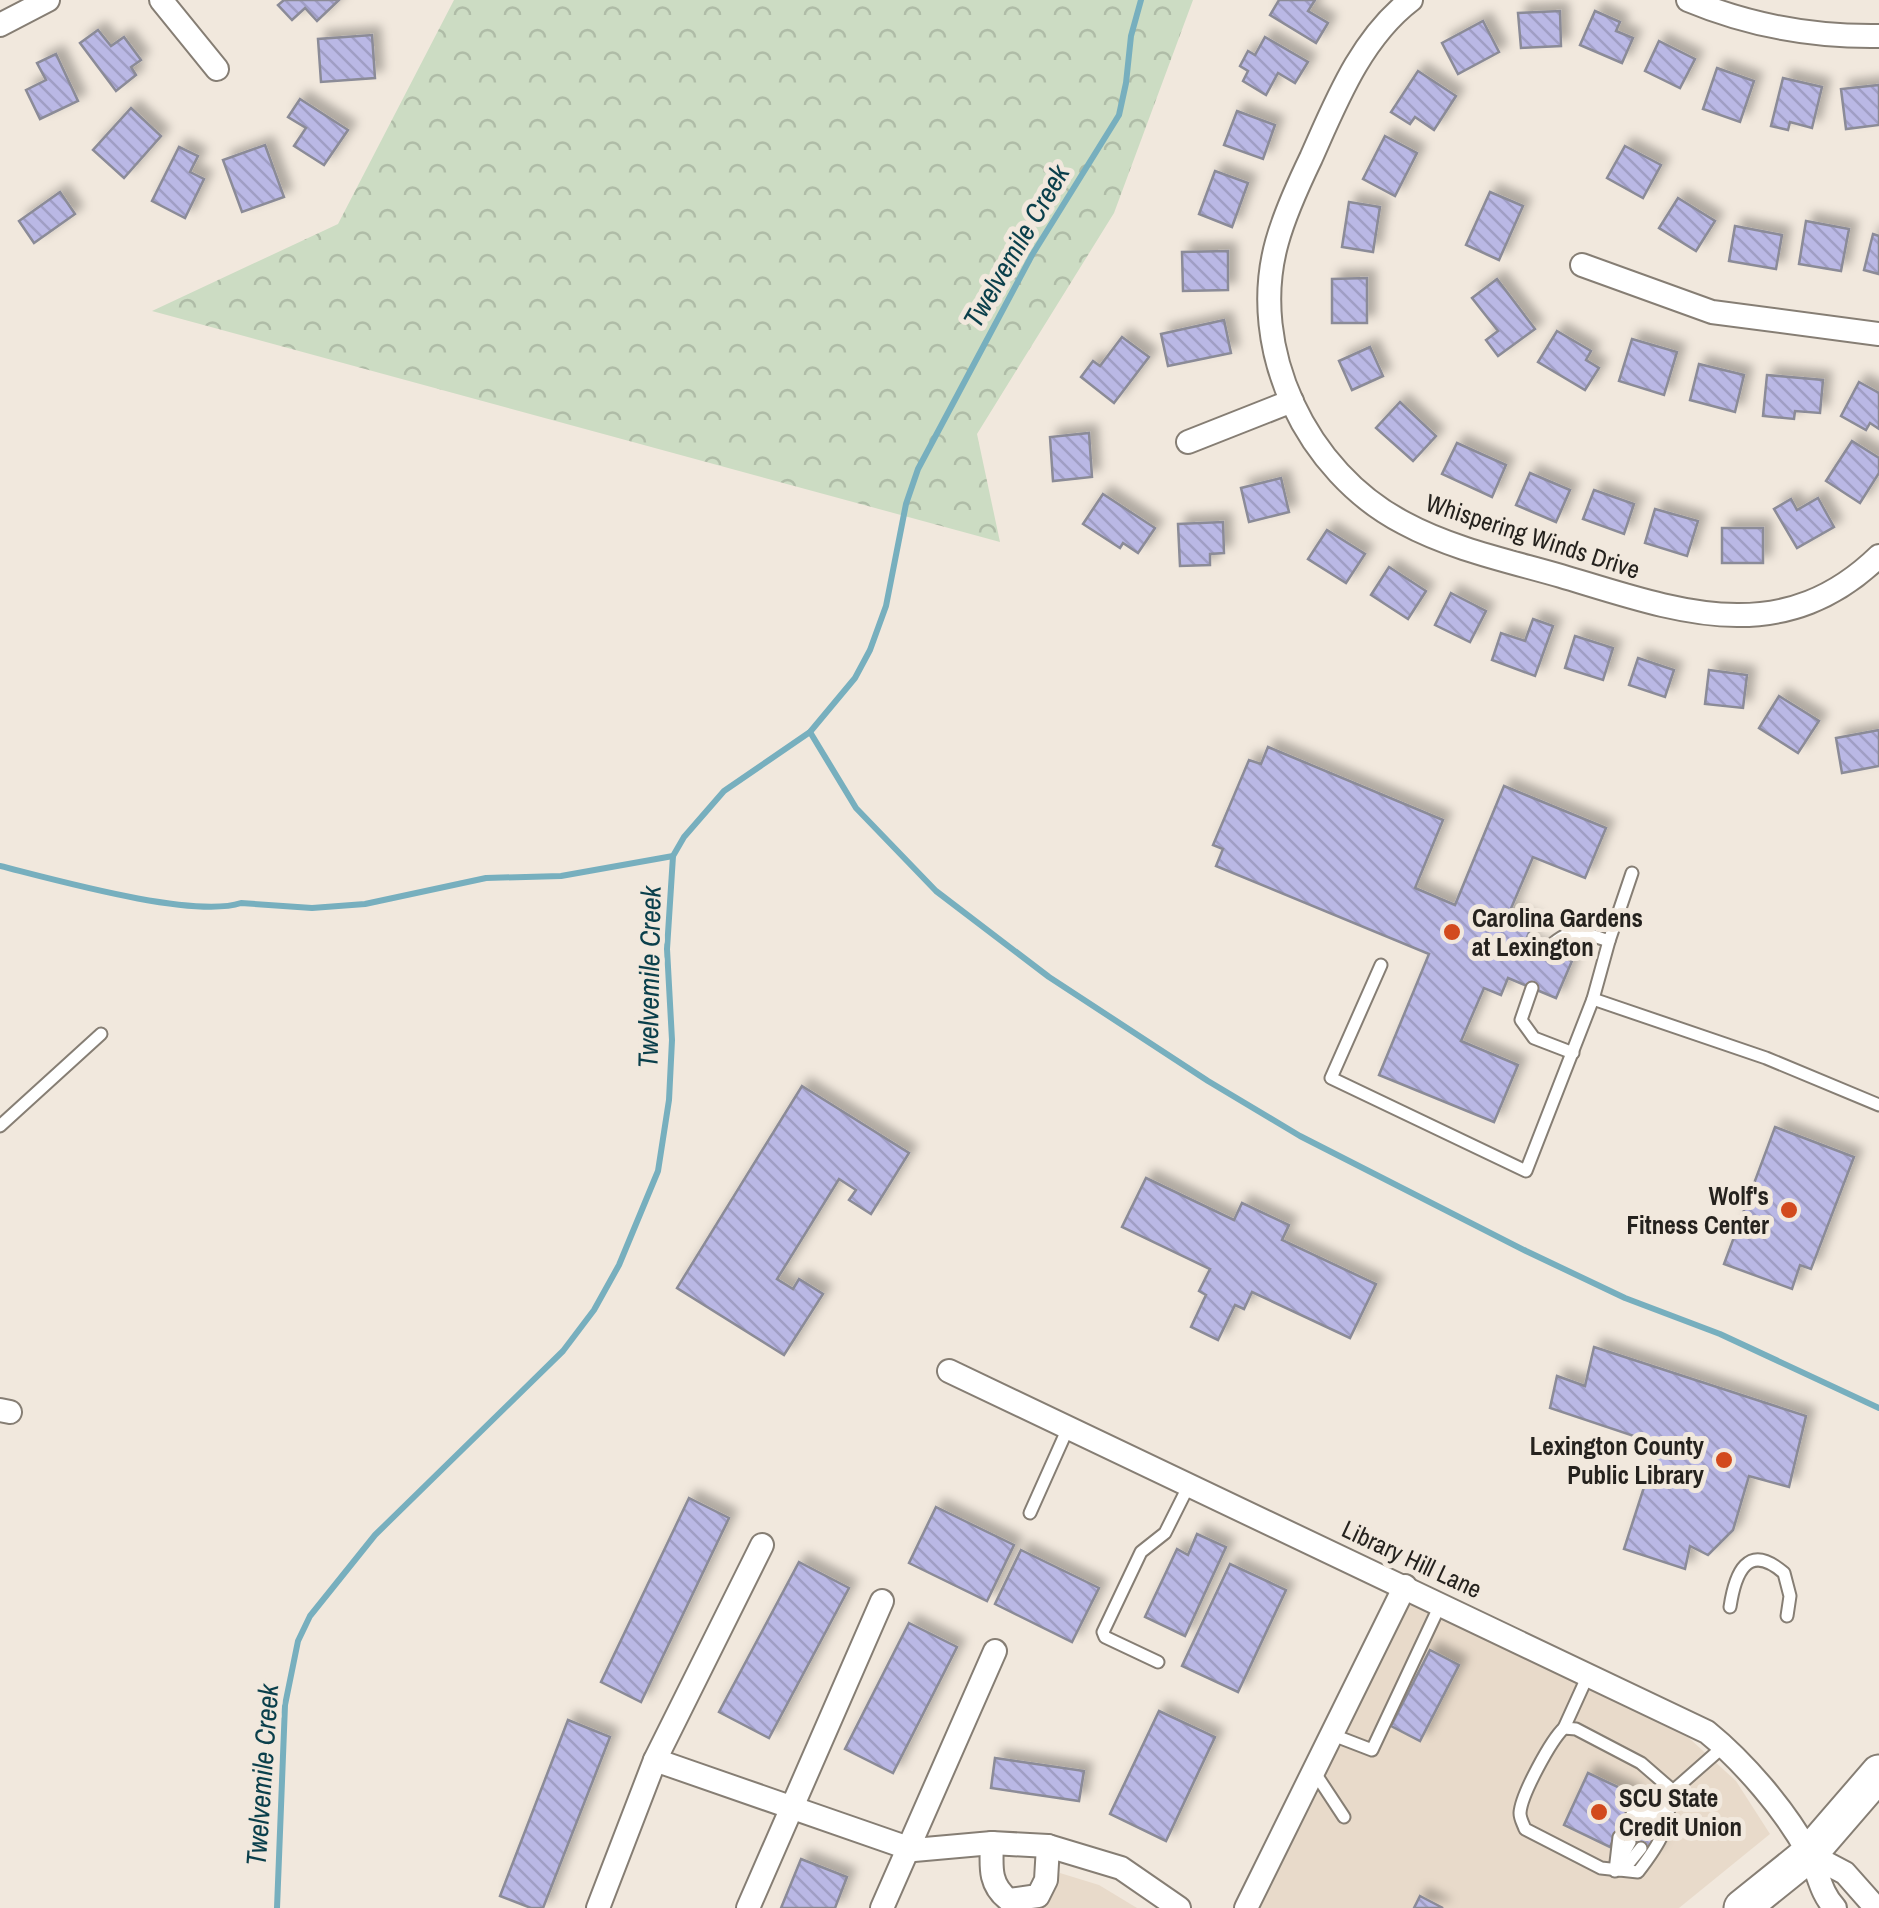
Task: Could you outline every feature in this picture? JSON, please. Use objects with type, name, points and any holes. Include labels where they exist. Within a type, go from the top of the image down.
[{"type":"main road","points":[[1742,1908],[1808,1854],[1879,1772]]},
{"type":"main road","points":[[1808,1854],[1852,1834],[1879,1809]]},
{"type":"street","points":[[0,25],[48,0]]},
{"type":"street","points":[[161,0],[218,69]]},
{"type":"street","name":"Whispering Winds Drive","points":[[1410,0],[1370,42],[1346,85],[1293,196],[1277,243],[1270,317],[1279,368],[1310,436],[1340,475],[1400,522],[1456,544],[1663,606],[1736,618],[1783,612],[1818,600],[1850,582],[1879,556]]},
{"type":"street","points":[[1688,0],[1748,20],[1796,30],[1879,36]]},
{"type":"street","points":[[1582,265],[1712,312],[1879,334]]},
{"type":"street","points":[[1188,442],[1292,401]]},
{"type":"street","name":"Library Hill Lane","points":[[949,1371],[1686,1720],[1724,1746],[1761,1787],[1808,1854]]},
{"type":"street","points":[[598,1908],[655,1760],[762,1546]]},
{"type":"street","points":[[1246,1908],[1404,1586]]},
{"type":"street","points":[[748,1908],[882,1601]]},
{"type":"street","points":[[882,1908],[995,1651]]},
{"type":"street","points":[[655,1760],[906,1848],[992,1843],[1048,1846],[1122,1868],[1179,1908]]},
{"type":"street","points":[[992,1843],[991,1871],[996,1890],[1009,1900],[1038,1896],[1046,1880],[1048,1846]]},
{"type":"street","points":[[1808,1854],[1822,1895],[1835,1908]]},
{"type":"street","points":[[1808,1854],[1845,1873],[1876,1908]]},
{"type":"lane","points":[[1382,965],[1331,1078],[1526,1171],[1593,999],[1632,873]]},
{"type":"lane","points":[[1546,950],[1562,934],[1579,931],[1609,940]]},
{"type":"lane","points":[[1532,988],[1521,1020],[1534,1038],[1573,1053]]},
{"type":"lane","points":[[1593,999],[1766,1058],[1879,1105]]},
{"type":"lane","points":[[0,1126],[102,1034]]},
{"type":"lane","points":[[1030,1513],[1068,1428]]},
{"type":"lane","points":[[1158,1662],[1105,1637],[1104,1632],[1140,1552],[1165,1533],[1189,1485]]},
{"type":"lane","points":[[1730,1608],[1735,1578],[1740,1571],[1748,1564],[1765,1560],[1784,1573],[1790,1596],[1787,1616]]},
{"type":"lane","points":[[1333,1735],[1372,1750],[1441,1603]]},
{"type":"lane","points":[[1589,1673],[1525,1798],[1521,1820],[1532,1834],[1601,1868],[1638,1872],[1662,1841],[1671,1790]]},
{"type":"lane","points":[[1564,1728],[1576,1729],[1641,1763],[1671,1790]]},
{"type":"lane","points":[[1671,1790],[1642,1818],[1724,1746]]},
{"type":"lane","points":[[1314,1773],[1344,1817]]},
{"type":"lane","points":[[1614,1871],[1630,1842]]},
{"type":"shaded area","points":[[1410,1600],[1689,1738],[1736,1781],[1770,1834],[1679,1908],[1260,1908]]},
{"type":"shaded area","points":[[1060,1873],[1099,1885],[1137,1908],[1044,1908]]},
{"type":"green space","points":[[454,0],[1193,0],[1114,213],[977,434],[1000,542],[152,311],[338,224]]},
{"type":"building","points":[[284,0],[339,0],[317,21],[305,8],[292,20],[278,5]]},
{"type":"building","points":[[1279,0],[1315,0],[1308,11],[1328,23],[1316,43],[1270,15]]},
{"type":"building","points":[[1560,11],[1561,46],[1521,48],[1518,13]]},
{"type":"building","points":[[1595,11],[1620,22],[1616,31],[1633,38],[1622,63],[1580,45]]},
{"type":"building","points":[[1483,21],[1499,52],[1458,74],[1442,43]]},
{"type":"building","points":[[98,30],[111,46],[124,37],[141,60],[131,67],[136,75],[116,91],[80,43]]},
{"type":"building","points":[[372,35],[375,78],[321,82],[318,39]]},
{"type":"building","points":[[1265,37],[1308,62],[1295,83],[1278,73],[1266,95],[1243,81],[1248,71],[1240,66],[1248,51],[1255,55]]},
{"type":"building","points":[[1659,41],[1695,59],[1680,88],[1645,71]]},
{"type":"building","points":[[56,54],[78,101],[40,119],[26,90],[46,80],[37,63]]},
{"type":"building","points":[[1717,68],[1754,81],[1740,122],[1703,109]]},
{"type":"building","points":[[1418,71],[1456,96],[1434,130],[1415,117],[1410,124],[1391,112]]},
{"type":"building","points":[[1783,78],[1822,87],[1812,128],[1790,122],[1788,130],[1771,126]]},
{"type":"building","points":[[1879,85],[1879,125],[1846,129],[1841,89]]},
{"type":"building","points":[[300,99],[348,130],[324,165],[294,146],[306,128],[288,117]]},
{"type":"building","points":[[131,108],[161,136],[124,178],[93,150]]},
{"type":"building","points":[[1237,111],[1275,125],[1263,159],[1224,145]]},
{"type":"building","points":[[1385,136],[1417,153],[1395,196],[1363,179]]},
{"type":"building","points":[[265,145],[284,197],[242,212],[223,160]]},
{"type":"building","points":[[1625,146],[1661,165],[1643,198],[1607,178]]},
{"type":"building","points":[[179,147],[198,156],[190,172],[204,179],[185,218],[152,201]]},
{"type":"building","points":[[1215,171],[1248,183],[1232,227],[1199,214]]},
{"type":"building","points":[[60,192],[75,214],[34,243],[19,221]]},
{"type":"building","points":[[1490,192],[1523,206],[1499,260],[1466,245]]},
{"type":"building","points":[[1678,198],[1715,221],[1696,251],[1659,228]]},
{"type":"building","points":[[1349,202],[1380,207],[1373,252],[1342,247]]},
{"type":"building","points":[[1806,221],[1849,229],[1841,271],[1799,264]]},
{"type":"building","points":[[1735,226],[1782,235],[1776,269],[1729,261]]},
{"type":"building","points":[[1873,234],[1879,236],[1879,274],[1864,270]]},
{"type":"building","points":[[1228,251],[1228,290],[1183,291],[1182,252]]},
{"type":"building","points":[[1367,278],[1367,323],[1332,323],[1332,279]]},
{"type":"building","points":[[1497,279],[1535,329],[1498,356],[1486,340],[1498,331],[1472,298]]},
{"type":"building","points":[[1224,320],[1231,353],[1168,366],[1161,334]]},
{"type":"building","points":[[1557,331],[1591,351],[1586,360],[1599,368],[1585,390],[1538,362]]},
{"type":"building","points":[[1122,337],[1149,357],[1114,403],[1081,377],[1093,361],[1100,366]]},
{"type":"building","points":[[1632,339],[1677,352],[1664,395],[1619,381]]},
{"type":"building","points":[[1370,347],[1383,376],[1352,390],[1339,361]]},
{"type":"building","points":[[1699,364],[1744,375],[1735,412],[1690,400]]},
{"type":"building","points":[[1767,375],[1823,380],[1820,413],[1795,411],[1794,419],[1763,416]]},
{"type":"building","points":[[1859,382],[1879,393],[1879,429],[1870,423],[1866,430],[1841,416]]},
{"type":"building","points":[[1400,402],[1436,436],[1413,461],[1376,428]]},
{"type":"building","points":[[1089,433],[1092,477],[1053,481],[1050,437]]},
{"type":"building","points":[[1852,441],[1879,458],[1879,473],[1860,503],[1826,481]]},
{"type":"building","points":[[1457,443],[1506,465],[1492,497],[1442,474]]},
{"type":"building","points":[[1530,473],[1570,490],[1556,522],[1516,505]]},
{"type":"building","points":[[1281,478],[1289,512],[1249,522],[1241,488]]},
{"type":"building","points":[[1594,490],[1634,504],[1624,534],[1583,519]]},
{"type":"building","points":[[1103,494],[1155,528],[1138,553],[1123,543],[1120,548],[1083,524]]},
{"type":"building","points":[[1818,498],[1834,527],[1797,548],[1774,509],[1791,499],[1797,510]]},
{"type":"building","points":[[1655,509],[1698,521],[1687,556],[1645,543]]},
{"type":"building","points":[[1223,522],[1224,553],[1210,554],[1210,565],[1180,566],[1178,524]]},
{"type":"building","points":[[1722,528],[1763,528],[1763,563],[1722,563]]},
{"type":"building","points":[[1327,530],[1365,554],[1346,583],[1308,559]]},
{"type":"building","points":[[1389,567],[1426,591],[1408,619],[1371,595]]},
{"type":"building","points":[[1451,593],[1486,611],[1470,642],[1435,625]]},
{"type":"building","points":[[1533,619],[1553,626],[1535,676],[1492,660],[1501,633],[1525,641]]},
{"type":"building","points":[[1575,636],[1613,648],[1603,680],[1565,668]]},
{"type":"building","points":[[1638,658],[1674,670],[1665,697],[1629,685]]},
{"type":"building","points":[[1709,670],[1747,675],[1743,708],[1705,704]]},
{"type":"building","points":[[1779,696],[1819,721],[1798,753],[1759,728]]},
{"type":"building","points":[[1879,730],[1879,766],[1842,773],[1836,738]]},
{"type":"building","name":"Carolina Gardens at Lexington","points":[[1268,747],[1443,820],[1415,888],[1455,905],[1504,786],[1606,828],[1585,878],[1533,857],[1509,913],[1533,923],[1525,942],[1572,961],[1556,998],[1508,978],[1501,995],[1484,988],[1461,1041],[1518,1065],[1494,1122],[1379,1075],[1429,954],[1216,866],[1223,849],[1213,845],[1249,760],[1261,764]]},
{"type":"building","points":[[802,1086],[909,1153],[871,1214],[849,1200],[856,1190],[839,1179],[777,1279],[793,1289],[799,1279],[823,1294],[784,1355],[677,1288]]},
{"type":"building","name":"Wolf's Fitness Center","points":[[1775,1127],[1854,1157],[1811,1269],[1800,1265],[1792,1289],[1724,1264]]},
{"type":"building","points":[[1146,1178],[1234,1220],[1242,1203],[1289,1225],[1282,1240],[1376,1284],[1350,1338],[1252,1292],[1244,1309],[1235,1305],[1218,1340],[1191,1327],[1206,1295],[1199,1291],[1210,1269],[1122,1227]]},
{"type":"building","name":"Lexington County Public Library","points":[[1594,1347],[1806,1416],[1789,1487],[1749,1476],[1733,1530],[1708,1555],[1690,1546],[1685,1569],[1624,1549],[1658,1444],[1550,1408],[1557,1376],[1585,1386]]},
{"type":"building","points":[[689,1498],[729,1518],[641,1702],[601,1682]]},
{"type":"building","points":[[936,1507],[1014,1545],[987,1601],[909,1563]]},
{"type":"building","points":[[1197,1534],[1226,1547],[1185,1636],[1145,1617],[1177,1549],[1188,1555]]},
{"type":"building","points":[[1021,1550],[1099,1588],[1072,1642],[995,1604]]},
{"type":"building","points":[[799,1562],[849,1588],[769,1738],[719,1712]]},
{"type":"building","points":[[1230,1564],[1286,1590],[1238,1692],[1182,1666]]},
{"type":"building","points":[[909,1623],[957,1647],[893,1773],[845,1749]]},
{"type":"building","points":[[1430,1650],[1459,1665],[1420,1741],[1391,1726]]},
{"type":"building","points":[[1159,1711],[1215,1737],[1166,1841],[1110,1814]]},
{"type":"building","points":[[568,1720],[610,1737],[543,1908],[531,1908],[500,1896]]},
{"type":"building","points":[[995,1758],[1084,1771],[1079,1801],[991,1788]]},
{"type":"building","name":"SCU State Credit Union","points":[[1588,1773],[1633,1794],[1625,1811],[1664,1828],[1652,1853],[1615,1836],[1610,1847],[1564,1825]]},
{"type":"building","points":[[801,1859],[847,1877],[835,1908],[781,1908]]},
{"type":"building","points":[[1420,1896],[1443,1908],[1414,1908]]},
{"type":"waterway","name":"Twelvemile Creek","points":[[277,1908],[285,1705],[298,1641],[310,1616],[375,1535],[563,1351],[594,1310],[619,1265],[658,1171],[669,1100],[672,1040],[667,949],[673,856],[684,837],[724,791],[810,732],[855,678],[886,606],[906,504],[918,469],[1032,255],[1119,115],[1131,36],[1141,0]]},
{"type":"waterway","points":[[810,732],[856,808],[936,891],[1049,977],[1208,1081],[1300,1136],[1526,1251],[1879,1408]]},
{"type":"waterway","points":[[0,866],[157,902],[312,908],[365,904],[486,878],[561,876],[673,856]]},
{"type":"place","name":"Carolina Gardens at Lexington","points":[[1452,932]]},
{"type":"place","name":"Wolf's Fitness Center","points":[[1789,1210]]},
{"type":"place","name":"Lexington County Public Library","points":[[1724,1460]]},
{"type":"place","name":"SCU State Credit Union","points":[[1599,1812]]}]
